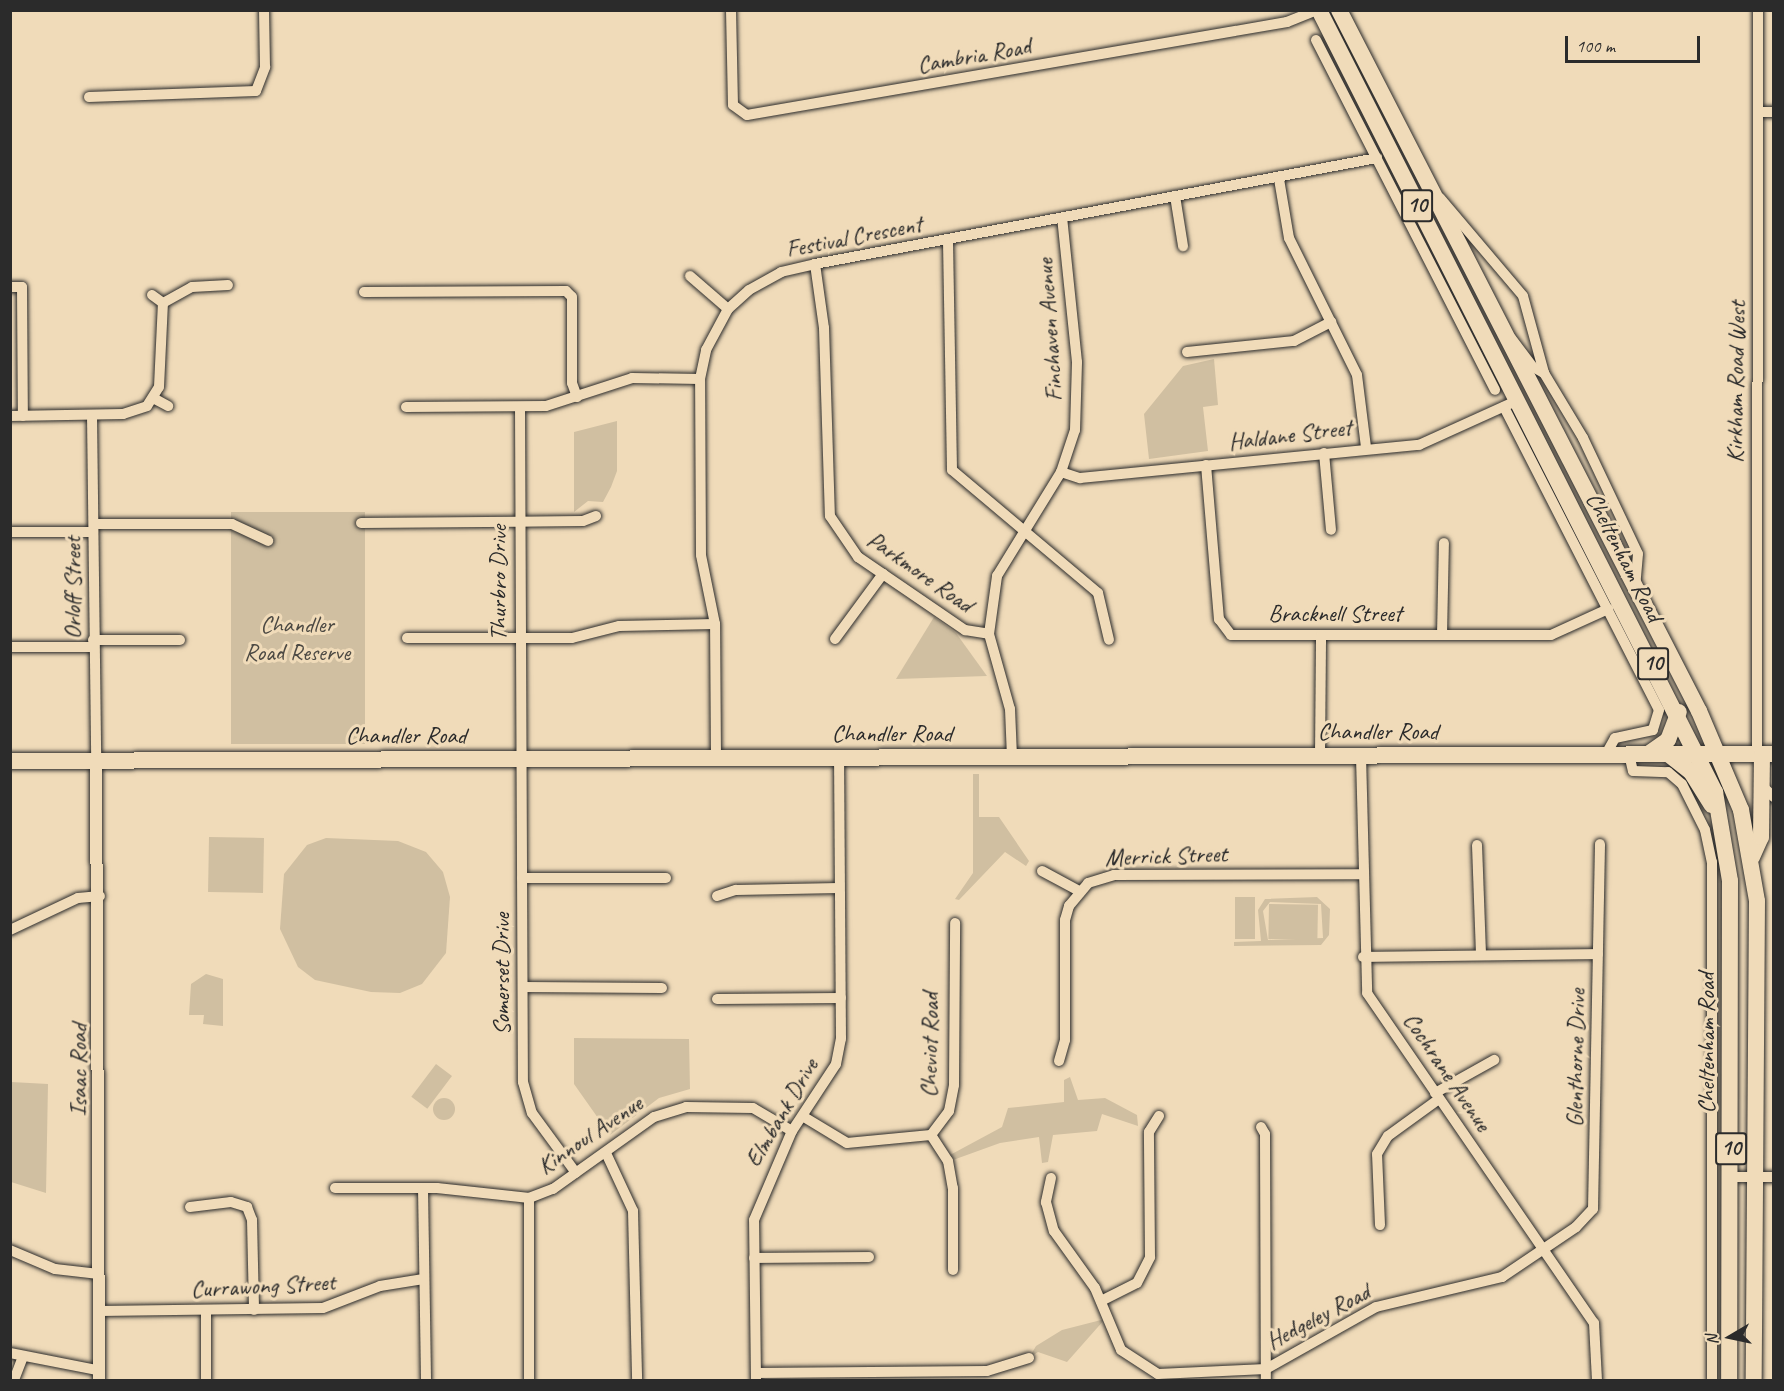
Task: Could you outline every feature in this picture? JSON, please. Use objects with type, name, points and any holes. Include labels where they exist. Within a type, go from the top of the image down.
[{"type":"main road","name":"Cheltenham Road","points":[[1318,10],[1510,404],[1678,712],[1698,754],[1723,825],[1730,881],[1729,1380]]},
{"type":"main road","name":"Cheltenham Road","points":[[1339,10],[1719,753],[1752,857],[1765,1177],[1754,1380]]},
{"type":"main road","points":[[1510,404],[1523,390],[1521,366]]},
{"type":"main road","points":[[1648,754],[1668,740],[1678,712]]},
{"type":"main road","points":[[1668,754],[1695,778],[1723,825]]},
{"type":"main road","points":[[1752,857],[1761,837],[1761,785],[1764,754]]},
{"type":"main road","name":"Chandler Road","points":[[10,761],[1764,754]]},
{"type":"street","points":[[89,97],[256,91],[265,66],[264,10]]},
{"type":"street","name":"Cambria Road","points":[[731,10],[733,105],[747,115],[1287,22],[1318,10]]},
{"type":"street","name":"Kirkham Road West","points":[[1758,10],[1764,754]]},
{"type":"street","points":[[1316,40],[1495,390]]},
{"type":"street","points":[[1337,80],[1345,63]]},
{"type":"street","points":[[1758,112],[1773,112]]},
{"type":"street","name":"Festival Crescent","points":[[716,758],[715,624],[701,555],[700,379],[706,350],[728,309],[781,272],[815,264],[948,241],[1175,196],[1279,179],[1377,158]]},
{"type":"street","points":[[1279,179],[1289,238],[1357,375],[1366,447]]},
{"type":"street","name":"Cheltenham Road","points":[[1429,187],[1521,292],[1544,373],[1583,438],[1638,554],[1635,587]]},
{"type":"street","points":[[1175,196],[1183,246]]},
{"type":"street","name":"Finchaven Avenue","points":[[989,634],[997,576],[1061,472],[1079,396],[1062,218]]},
{"type":"street","points":[[948,241],[952,470],[1098,593],[1109,640]]},
{"type":"street","name":"Parkmore Road","points":[[815,264],[825,342],[827,503],[849,549],[965,630],[989,634],[1010,709],[1012,756]]},
{"type":"street","points":[[690,276],[728,309]]},
{"type":"street","points":[[164,303],[192,287],[228,285]]},
{"type":"street","points":[[10,287],[22,287],[23,416]]},
{"type":"street","points":[[364,292],[566,291],[572,297],[572,383],[577,398]]},
{"type":"street","points":[[152,295],[164,303]]},
{"type":"street","points":[[155,399],[164,303]]},
{"type":"street","points":[[1187,352],[1294,341],[1331,322]]},
{"type":"street","points":[[1506,335],[1544,373]]},
{"type":"street","points":[[406,407],[520,407],[577,398],[632,378],[700,379]]},
{"type":"street","points":[[155,399],[168,406]]},
{"type":"street","points":[[10,416],[123,414],[155,399]]},
{"type":"street","name":"Cheltenham Road","points":[[1510,404],[1660,714],[1648,734],[1616,737],[1606,754]]},
{"type":"street","name":"Haldane Street","points":[[1061,472],[1080,478],[1366,447],[1419,445],[1510,404]]},
{"type":"street","name":"Thurbro Drive","points":[[520,407],[522,759]]},
{"type":"street","name":"Orloff Street","points":[[92,415],[96,760]]},
{"type":"street","points":[[1324,453],[1331,530]]},
{"type":"street","name":"Bracknell Street","points":[[1206,465],[1224,632],[1321,636],[1559,634],[1608,609]]},
{"type":"street","points":[[361,524],[583,521],[596,516]]},
{"type":"street","points":[[10,532],[232,524],[268,541]]},
{"type":"street","points":[[1442,635],[1444,543]]},
{"type":"street","points":[[835,639],[884,574]]},
{"type":"street","points":[[407,638],[572,638],[620,626],[715,624]]},
{"type":"street","points":[[1320,756],[1321,636]]},
{"type":"street","points":[[10,647],[180,640]]},
{"type":"street","name":"Cheltenham Road","points":[[1629,754],[1633,771],[1677,777],[1700,818],[1712,862],[1712,1380]]},
{"type":"street","name":"Cochrane Avenue","points":[[1361,756],[1363,957],[1366,993],[1594,1323],[1597,1380]]},
{"type":"street","name":"Elmbank Drive","points":[[756,1377],[754,1258],[760,1195],[792,1131],[804,1117],[836,1064],[841,998],[839,758]]},
{"type":"street","name":"Somerset Drive","points":[[522,759],[523,1082],[532,1113],[576,1173]]},
{"type":"street","name":"Isaac Road","points":[[96,760],[100,896],[98,1375]]},
{"type":"street","points":[[1761,785],[1773,797]]},
{"type":"street","name":"Glenthorne Drive","points":[[1544,1249],[1593,1209],[1600,844]]},
{"type":"street","points":[[1477,845],[1480,955]]},
{"type":"street","points":[[1042,871],[1079,891]]},
{"type":"street","name":"Merrick Street","points":[[1059,1061],[1065,1040],[1065,920],[1079,891],[1114,875],[1362,874]]},
{"type":"street","points":[[522,878],[666,878]]},
{"type":"street","points":[[717,896],[736,890],[839,888]]},
{"type":"street","points":[[10,930],[78,898],[100,896]]},
{"type":"street","name":"Cheviot Road","points":[[931,1135],[949,1112],[954,1085],[955,923]]},
{"type":"street","points":[[1363,957],[1598,954]]},
{"type":"street","points":[[523,987],[662,987]]},
{"type":"street","points":[[717,999],[841,998]]},
{"type":"street","points":[[1380,1225],[1377,1154],[1388,1136],[1437,1096],[1494,1060]]},
{"type":"street","name":"Kinnoul Avenue","points":[[335,1188],[423,1188],[529,1197],[576,1173],[654,1117],[686,1107],[753,1108],[792,1131]]},
{"type":"street","points":[[1101,1301],[1137,1283],[1150,1257],[1149,1132],[1159,1116]]},
{"type":"street","points":[[804,1117],[847,1143],[931,1135],[948,1161],[953,1188],[953,1270]]},
{"type":"street","points":[[1261,1127],[1266,1380]]},
{"type":"street","points":[[606,1153],[633,1211],[637,1380]]},
{"type":"street","points":[[1731,1177],[1765,1177]]},
{"type":"street","name":"Hedgeley Road","points":[[1051,1178],[1048,1216],[1101,1301],[1121,1350],[1157,1377],[1266,1369],[1376,1307],[1487,1283],[1544,1249]]},
{"type":"street","points":[[423,1188],[426,1380]]},
{"type":"street","points":[[529,1197],[529,1380]]},
{"type":"street","points":[[190,1207],[231,1202],[247,1207],[252,1220],[254,1311]]},
{"type":"street","points":[[10,1250],[55,1269],[99,1274]]},
{"type":"street","points":[[754,1258],[870,1257]]},
{"type":"street","name":"Currawong Street","points":[[100,1311],[254,1311],[323,1308],[380,1286],[423,1279]]},
{"type":"street","points":[[206,1311],[206,1380]]},
{"type":"street","points":[[10,1353],[98,1375]]},
{"type":"street","points":[[14,1380],[23,1357]]},
{"type":"street","points":[[756,1377],[952,1376],[1000,1369],[1029,1358]]},
{"type":"green space","points":[[1214,359],[1218,405],[1203,407],[1208,451],[1149,459],[1144,414],[1183,366]]},
{"type":"green space","points":[[617,421],[617,471],[611,487],[603,502],[588,501],[574,512],[574,432]]},
{"type":"green space","name":"Chandler Road Reserve","points":[[231,512],[365,512],[365,744],[231,744]]},
{"type":"green space","points":[[934,617],[956,633],[987,676],[896,679]]},
{"type":"green space","points":[[973,774],[979,774],[979,817],[999,817],[1029,861],[1026,866],[1005,852],[959,900],[955,899],[973,873]]},
{"type":"green space","points":[[209,837],[264,838],[263,893],[208,892]]},
{"type":"green space","points":[[326,838],[398,841],[426,852],[443,872],[450,897],[446,953],[422,984],[400,993],[371,992],[315,980],[298,967],[280,929],[284,874],[307,845]]},
{"type":"green space","points":[[1235,897],[1255,897],[1255,939],[1235,939]]},
{"type":"green space","points":[[1317,897],[1330,909],[1329,935],[1321,945],[1234,946],[1234,942],[1261,941],[1258,910],[1265,899]],"holes":[[[1270,902],[1321,904],[1323,938],[1268,940],[1263,911]]]},
{"type":"green space","points":[[1269,904],[1318,905],[1317,940],[1268,939]]},
{"type":"green space","points":[[206,974],[223,979],[223,1026],[203,1024],[204,1015],[189,1015],[191,984]]},
{"type":"green space","points":[[574,1038],[689,1039],[690,1089],[659,1098],[610,1135],[574,1084]]},
{"type":"green space","points":[[436,1064],[452,1076],[427,1109],[411,1097]]},
{"type":"green space","points":[[1070,1077],[1078,1100],[1105,1098],[1137,1115],[1138,1126],[1102,1114],[1097,1131],[1053,1135],[1048,1162],[1042,1163],[1039,1137],[1000,1143],[953,1160],[950,1155],[1002,1127],[1008,1108],[1064,1102],[1064,1080]]},
{"type":"green space","points":[[11,1082],[48,1084],[46,1193],[11,1182]]},
{"type":"green space","points":[[440,1098],[448,1098],[455,1105],[455,1113],[448,1120],[440,1120],[433,1113],[433,1105]]},
{"type":"green space","points":[[1105,1319],[1067,1362],[1038,1352],[1029,1358],[1036,1346],[1062,1330]]}]
